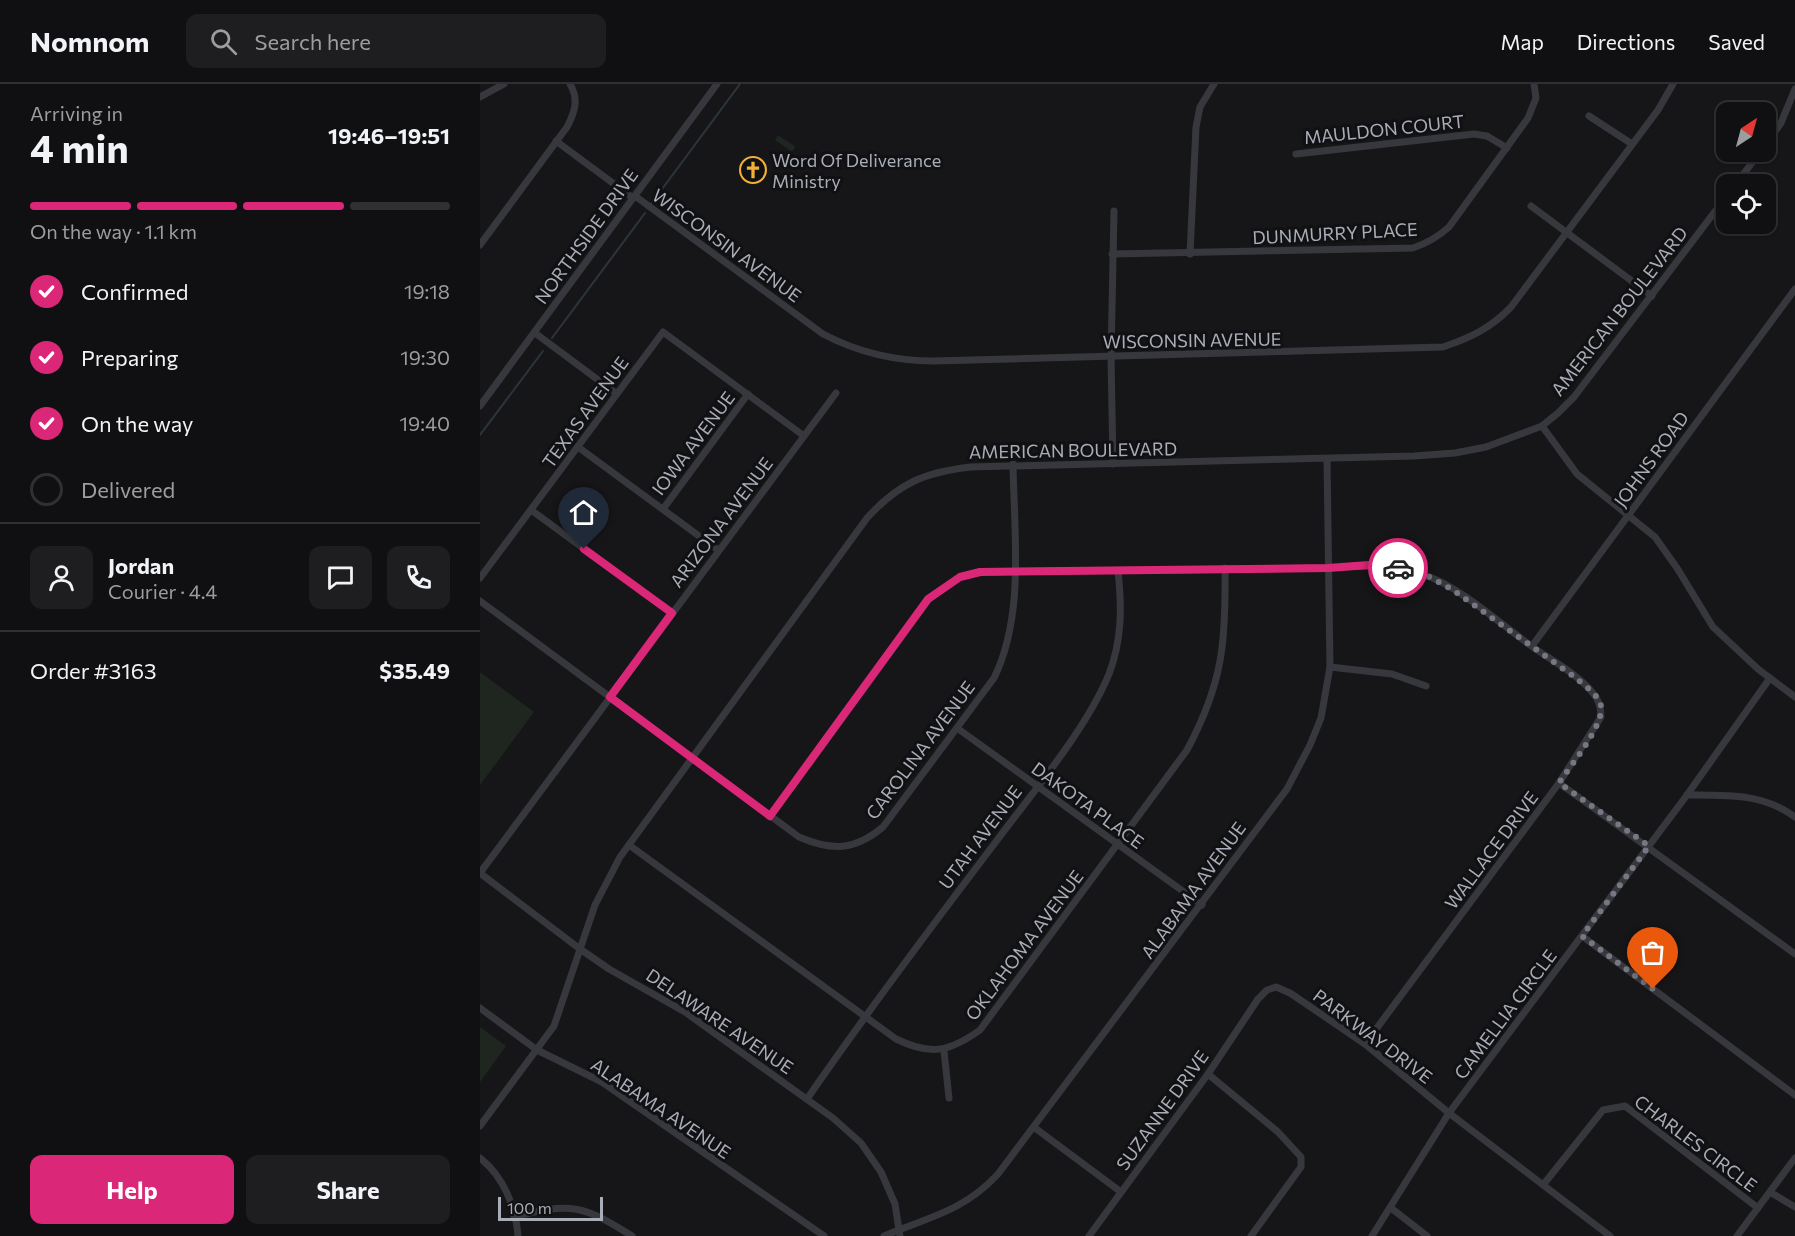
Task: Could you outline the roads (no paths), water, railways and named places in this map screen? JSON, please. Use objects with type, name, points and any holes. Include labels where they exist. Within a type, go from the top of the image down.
[{"type":"street","points":[[480,97],[504,84]]},
{"type":"street","points":[[480,245],[556,141],[575,111],[574,91],[570,84]]},
{"type":"street","name":"NORTHSIDE DRIVE","points":[[480,406],[717,84]]},
{"type":"street","points":[[1190,254],[1196,127],[1200,107],[1214,84]]},
{"type":"street","name":"DUNMURRY PLACE","points":[[1112,254],[1413,248],[1424,244],[1436,239],[1449,227],[1528,118],[1536,98],[1534,84]]},
{"type":"street","name":"WISCONSIN AVENUE","points":[[556,141],[824,334],[863,352],[917,361],[1443,347],[1466,340],[1496,322],[1567,232],[1673,84]]},
{"type":"street","points":[[1776,130],[1795,89]]},
{"type":"street","points":[[1589,116],[1632,144]]},
{"type":"street","name":"MAULDON COURT","points":[[1296,154],[1474,134],[1487,136],[1507,148]]},
{"type":"street","points":[[1531,206],[1652,296]]},
{"type":"street","name":"AMERICAN BOULEVARD","points":[[480,1126],[554,1026],[580,949],[610,872],[883,500],[902,486],[922,476],[946,470],[1013,464],[1327,459],[1455,453],[1486,447],[1542,426],[1574,397],[1716,210]]},
{"type":"street","points":[[1113,464],[1111,357],[1114,211]]},
{"type":"street","name":"JOHNS ROAD","points":[[1532,646],[1795,289]]},
{"type":"street","name":"TEXAS AVENUE","points":[[480,578],[663,332],[748,394]]},
{"type":"street","points":[[535,333],[617,394]]},
{"type":"street","name":"ARIZONA AVENUE","points":[[480,873],[836,393]]},
{"type":"street","points":[[748,394],[804,436]]},
{"type":"street","name":"IOWA AVENUE","points":[[663,509],[748,394]]},
{"type":"street","points":[[1542,426],[1577,474],[1627,516],[1640,523],[1654,537],[1677,567],[1713,627],[1795,697]]},
{"type":"street","points":[[578,447],[718,550]]},
{"type":"street","name":"ALABAMA AVENUE","points":[[884,1236],[899,1233],[941,1215],[981,1192],[1035,1128],[1287,789],[1322,718],[1330,667],[1327,459]]},
{"type":"street","name":"CAROLINA AVENUE","points":[[480,601],[799,837],[819,845],[844,847],[867,840],[883,827],[994,678],[1005,654],[1012,629],[1013,464]]},
{"type":"street","points":[[531,510],[672,613]]},
{"type":"street","points":[[770,816],[928,599],[960,577],[980,572],[1328,568],[1369,565],[1398,568],[1430,577],[1585,685],[1600,704],[1601,717],[1559,783]]},
{"type":"street","name":"OKLAHOMA AVENUE","points":[[944,1051],[980,1030],[1187,750],[1207,713],[1221,662],[1226,626],[1225,568]]},
{"type":"street","name":"UTAH AVENUE","points":[[807,1099],[864,1016],[1089,714],[1110,672],[1119,639],[1122,611],[1118,571]]},
{"type":"street","points":[[1330,667],[1392,674],[1426,686]]},
{"type":"street","points":[[1770,678],[1688,795],[1649,846],[1795,954]]},
{"type":"street","name":"DAKOTA PLACE","points":[[957,729],[1202,905]]},
{"type":"street","name":"WALLACE DRIVE","points":[[1365,1044],[1559,783],[1649,846]]},
{"type":"street","points":[[1688,795],[1749,797],[1765,800],[1795,817]]},
{"type":"street","points":[[629,845],[864,1016],[909,1045],[944,1051],[949,1098]]},
{"type":"street","name":"CAMELLIA CIRCLE","points":[[1372,1236],[1449,1113],[1649,846]]},
{"type":"street","name":"DELAWARE AVENUE","points":[[480,873],[609,969],[685,1012],[807,1099],[861,1143],[881,1172],[895,1204],[899,1233]]},
{"type":"street","points":[[1582,936],[1795,1095]]},
{"type":"street","name":"PARKWAY DRIVE","points":[[1257,999],[1267,990],[1276,987],[1290,993],[1365,1044],[1449,1113],[1610,1236]]},
{"type":"street","name":"SUZANNE DRIVE","points":[[1089,1236],[1208,1074],[1257,999]]},
{"type":"street","name":"ALABAMA AVENUE","points":[[480,1008],[537,1050],[602,1082],[824,1236]]},
{"type":"street","points":[[1208,1074],[1278,1132],[1301,1157],[1301,1167],[1251,1236]]},
{"type":"street","name":"CHARLES CIRCLE","points":[[1544,1185],[1603,1110],[1625,1106],[1758,1208]]},
{"type":"street","points":[[1035,1128],[1121,1192]]},
{"type":"street","points":[[480,1158],[493,1169],[505,1188],[518,1236]]},
{"type":"street","points":[[1737,1236],[1795,1158]]},
{"type":"street","points":[[1770,1192],[1795,1207]]},
{"type":"street","points":[[514,1217],[553,1207],[574,1207],[599,1215],[632,1236]]},
{"type":"street","points":[[1391,1208],[1427,1236]]},
{"type":"waterway","points":[[651,204],[740,84]]},
{"type":"waterway","points":[[552,338],[645,213]]},
{"type":"waterway","points":[[480,435],[543,351]]},
{"type":"place","name":"Word Of Deliverance Ministry","points":[[753,170]]}]
